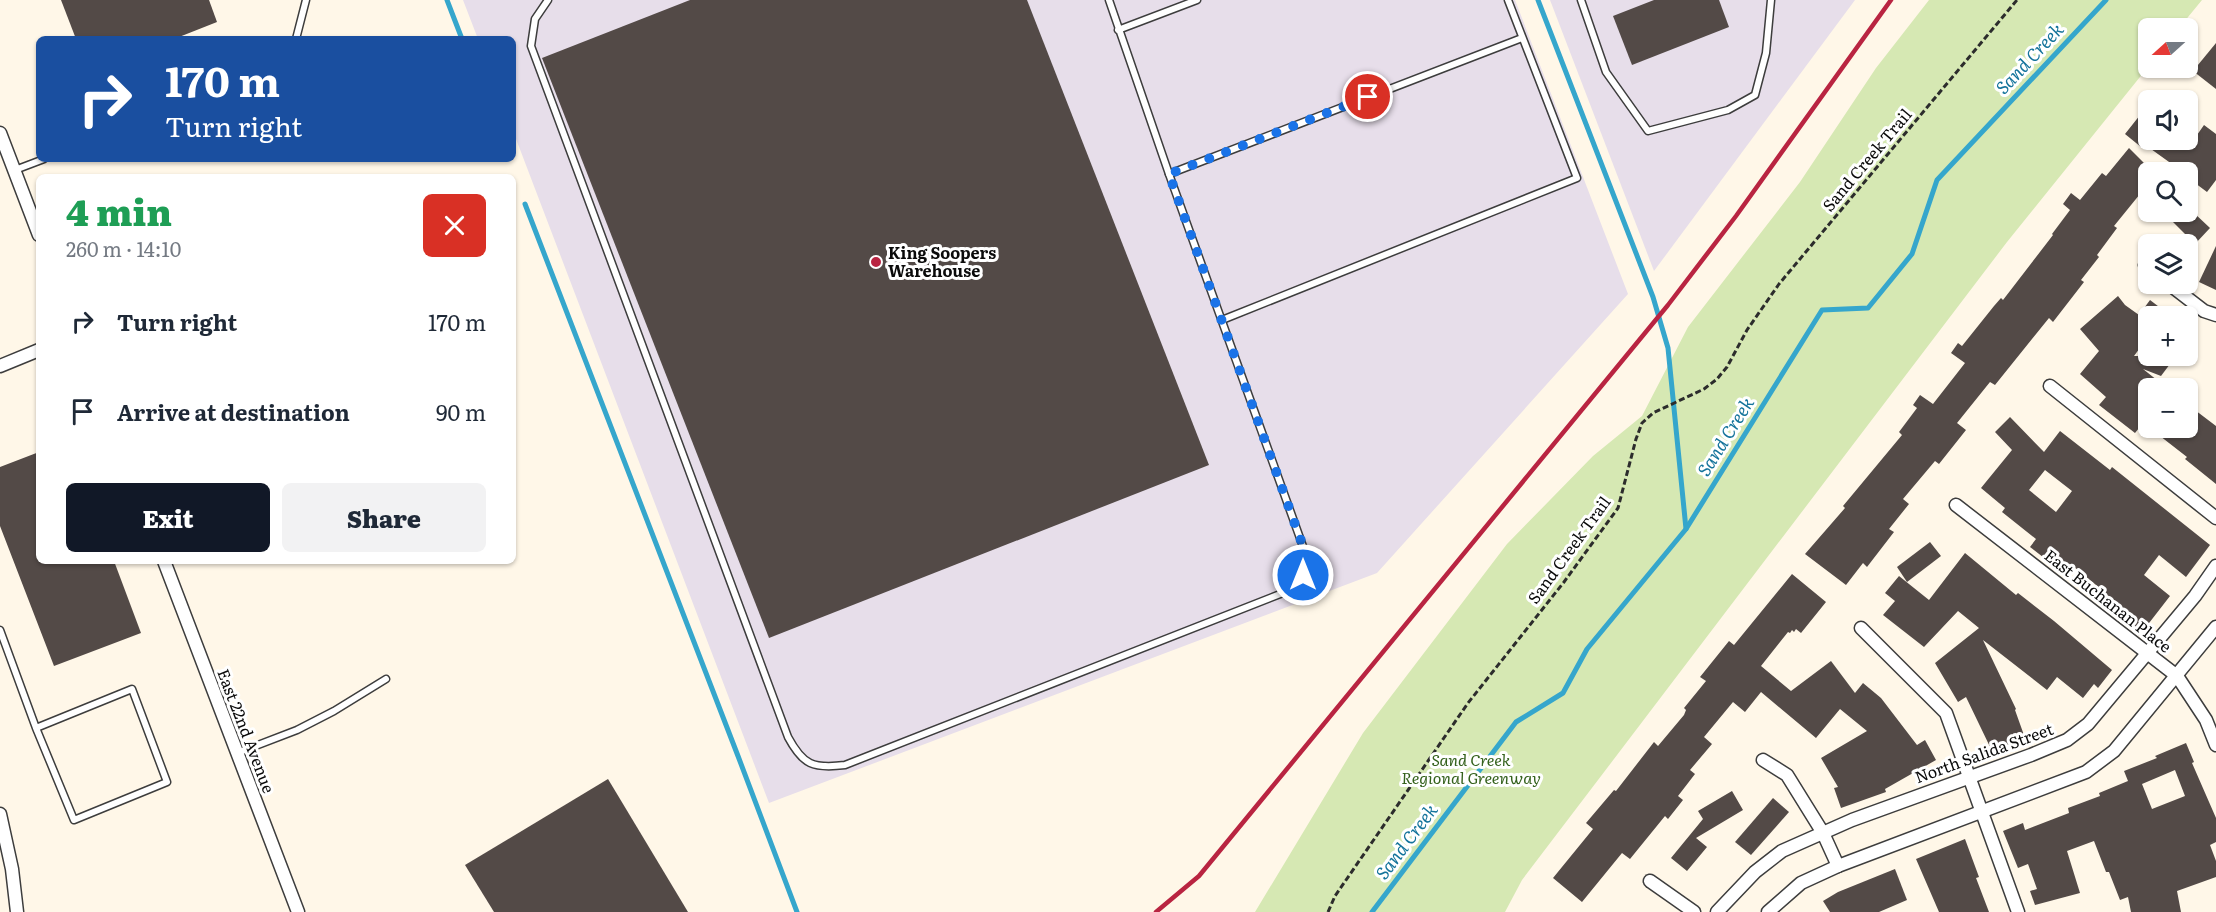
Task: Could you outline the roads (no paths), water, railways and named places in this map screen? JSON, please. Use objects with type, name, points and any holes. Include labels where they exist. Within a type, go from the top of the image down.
[{"type":"street","points":[[0,133],[36,227]]},
{"type":"street","points":[[2182,294],[2204,311],[2216,315]]},
{"type":"street","points":[[0,366],[36,351]]},
{"type":"street","points":[[2050,386],[2216,518]]},
{"type":"street","name":"East Buchanan Place","points":[[1956,505],[2176,676],[2206,720],[2216,745]]},
{"type":"street","name":"East 22nd Avenue","points":[[165,564],[298,912]]},
{"type":"street","name":"North Salida Street","points":[[1718,912],[1755,872],[1782,851],[1969,776],[2067,740],[2088,724],[2148,653],[2216,566]]},
{"type":"street","points":[[1768,912],[1801,883],[1838,866],[2086,772],[2114,750],[2216,627]]},
{"type":"street","points":[[1862,628],[1946,713],[2018,912]]},
{"type":"street","points":[[1763,760],[1787,775],[1823,833],[1838,866]]},
{"type":"street","points":[[0,814],[12,868],[17,912]]},
{"type":"street","points":[[1650,881],[1694,912]]},
{"type":"lane","points":[[297,36],[306,0]]},
{"type":"lane","points":[[548,0],[535,19],[531,46],[788,737],[798,756],[811,764],[826,767],[844,765],[1293,589],[1303,575],[1305,552],[1109,0]]},
{"type":"lane","points":[[1118,30],[1197,0]]},
{"type":"lane","points":[[1222,320],[1577,178],[1508,0]]},
{"type":"lane","points":[[1581,0],[1606,72],[1648,131],[1728,110],[1755,95],[1767,53],[1771,0]]},
{"type":"lane","points":[[1169,174],[1522,38]]},
{"type":"lane","points":[[14,171],[36,162]]},
{"type":"lane","points":[[0,630],[36,728],[74,820],[167,782],[132,690],[36,728]]},
{"type":"lane","points":[[237,753],[306,725],[334,711],[386,679]]},
{"type":"waterway","points":[[447,0],[461,36]]},
{"type":"waterway","points":[[1538,0],[1653,297],[1668,348],[1686,529]]},
{"type":"waterway","name":"Sand Creek","points":[[1372,912],[1516,722],[1563,693],[1587,649],[1686,529],[1822,310],[1868,308],[1912,254],[1937,180],[2106,0]]},
{"type":"waterway","points":[[525,204],[797,912]]},
{"type":"railway","points":[[1156,912],[1199,876],[1668,305],[1736,216],[1891,0]]},
{"type":"place","name":"King Soopers Warehouse","points":[[876,262]]},
{"type":"park label","name":"Sand Creek Regional Greenway","points":[[1471,769]]}]
